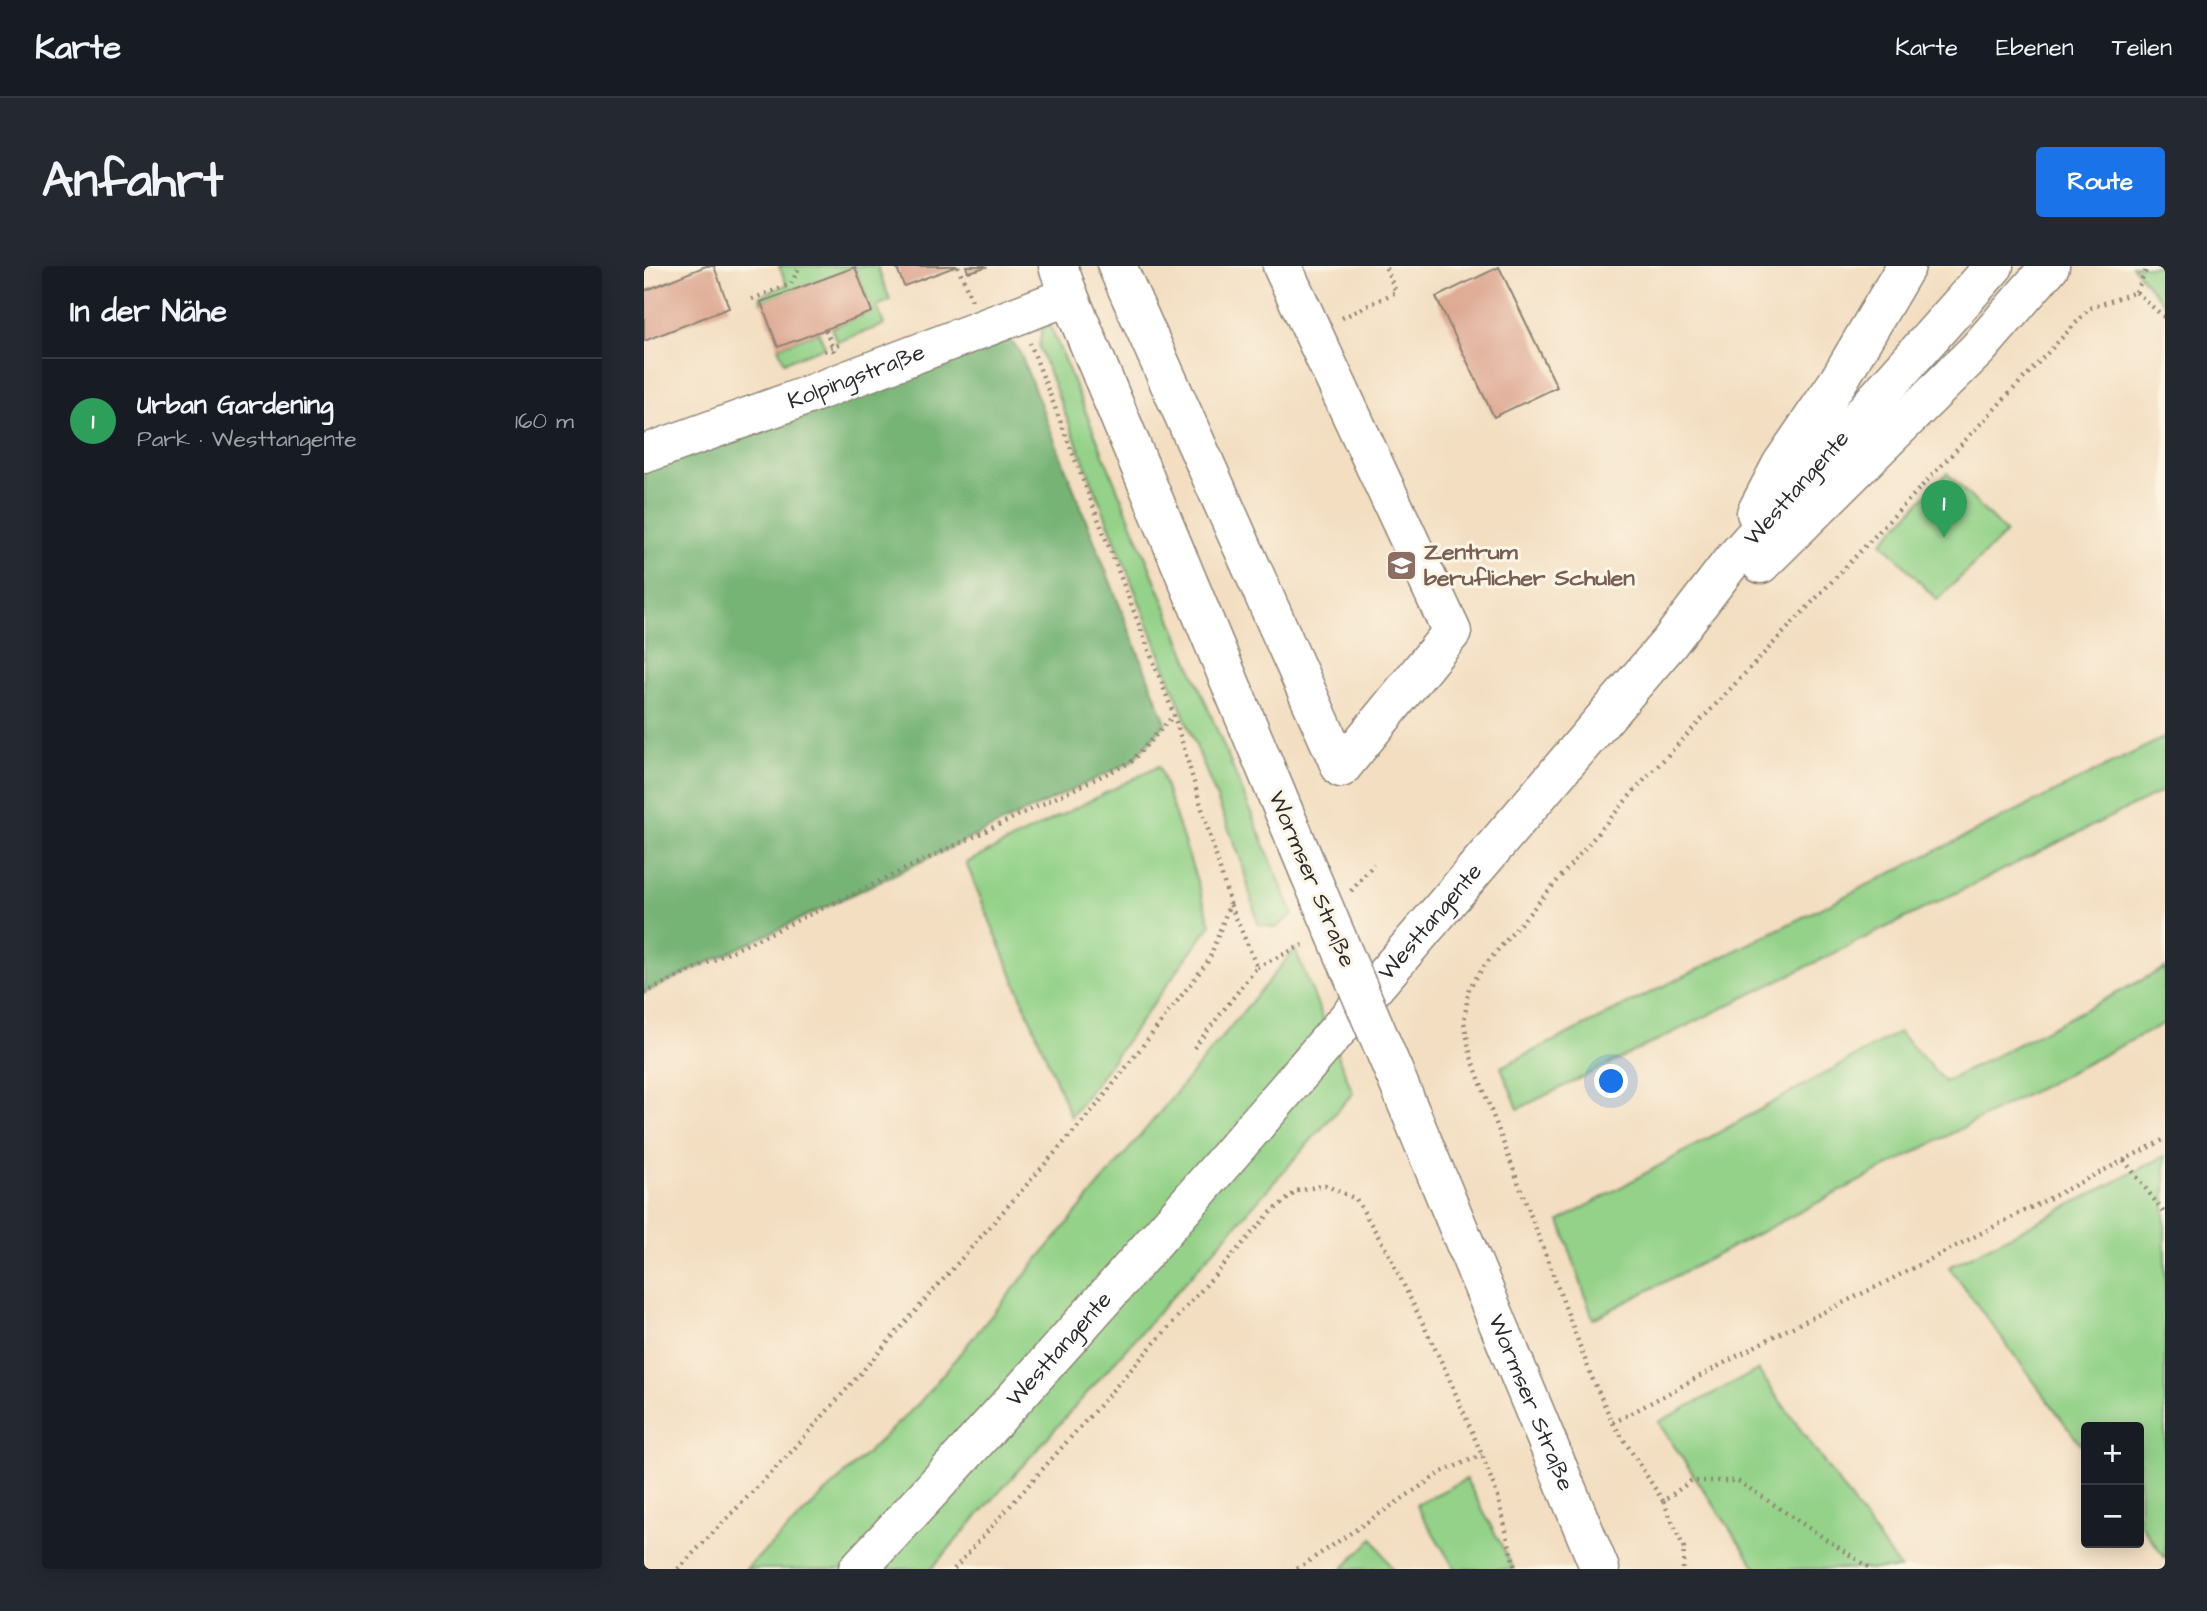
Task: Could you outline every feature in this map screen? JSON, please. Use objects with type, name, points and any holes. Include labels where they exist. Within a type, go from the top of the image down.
[{"type":"main road","points":[[1117,266],[1341,768],[1452,632],[1282,266]]},
{"type":"main road","points":[[1731,562],[1781,465],[1839,380],[1906,266]]},
{"type":"main road","name":"Westtangente","points":[[858,1569],[1051,1358],[1247,1134],[1668,643],[1731,562],[1994,266]]},
{"type":"main road","points":[[1668,643],[1769,556],[1978,349],[2050,266]]},
{"type":"main road","name":"Kolpingstraße","points":[[644,454],[1020,317],[1064,281]]},
{"type":"main road","name":"Wormser Straße","points":[[1064,281],[1600,1569]]},
{"type":"path","points":[[752,299],[792,284],[800,266]]},
{"type":"path","points":[[958,266],[974,308]]},
{"type":"path","points":[[1313,332],[1396,292],[1385,266]]},
{"type":"path","points":[[1683,1569],[1684,1548],[1662,1501],[1612,1423],[1592,1378],[1471,1056],[1464,1022],[1469,988],[1485,965],[1634,791],[2090,308],[2136,292],[2148,266]]},
{"type":"path","points":[[2136,292],[2165,318]]},
{"type":"path","points":[[1020,317],[1174,715],[1230,903],[1257,967],[1194,1048]]},
{"type":"path","points":[[824,351],[843,343]]},
{"type":"path","points":[[644,993],[1131,762],[1174,715]]},
{"type":"path","points":[[678,1569],[792,1451],[1097,1105],[1209,960],[1230,903]]},
{"type":"path","points":[[1612,1423],[1778,1334],[1880,1285],[2165,1139]]},
{"type":"path","points":[[2124,1160],[2165,1214]]},
{"type":"path","points":[[954,1569],[1269,1214],[1297,1191],[1325,1185],[1356,1199],[1387,1251],[1445,1368],[1498,1497],[1515,1569]]},
{"type":"path","points":[[1297,1569],[1442,1472],[1482,1455]]},
{"type":"path","points":[[1662,1501],[1691,1481],[1738,1480],[1871,1569]]},
{"type":"green space","points":[[779,266],[877,266],[890,300],[877,306],[884,325],[837,342],[831,328],[872,311],[855,268],[761,302],[760,296],[787,285]]},
{"type":"green space","points":[[2132,266],[2165,266],[2165,305]]},
{"type":"green space","points":[[1049,323],[1293,914],[1276,928],[1258,924],[1241,860],[1039,347],[1042,329]]},
{"type":"green space","points":[[819,332],[825,347],[784,362],[778,347]]},
{"type":"green space","points":[[1002,332],[1019,350],[1166,723],[1131,762],[644,993],[644,471]]},
{"type":"green space","points":[[1947,473],[2006,533],[1937,600],[1882,542]]},
{"type":"green space","points":[[2165,737],[2165,790],[1518,1109],[1501,1067]]},
{"type":"green space","points":[[1159,766],[1211,924],[1071,1117],[966,863]]},
{"type":"green space","points":[[1295,949],[1353,1093],[931,1569],[746,1569],[919,1403]]},
{"type":"green space","points":[[2165,968],[2165,1023],[1593,1319],[1560,1221],[1899,1032],[1945,1082]]},
{"type":"green space","points":[[2165,1156],[2165,1558],[2144,1529],[2144,1422],[2081,1422],[2081,1445],[1949,1267]]},
{"type":"green space","points":[[1758,1370],[1900,1569],[1757,1569],[1658,1422]]},
{"type":"green space","points":[[1466,1479],[1514,1569],[1455,1569],[1416,1505]]},
{"type":"green space","points":[[1373,1538],[1392,1569],[1342,1569]]},
{"type":"building","points":[[706,266],[714,266],[729,308],[644,341],[644,291]]},
{"type":"building","points":[[896,266],[957,266],[904,286]]},
{"type":"building","points":[[966,266],[985,266],[986,267],[968,272]]},
{"type":"building","points":[[855,267],[872,312],[778,347],[761,302]]},
{"type":"building","points":[[1499,267],[1557,387],[1494,417],[1436,297]]},
{"type":"place","name":"Urban Gardening","points":[[1944,538]]},
{"type":"place","name":"Zentrum beruflicher Schulen","points":[[1401,565]]}]
